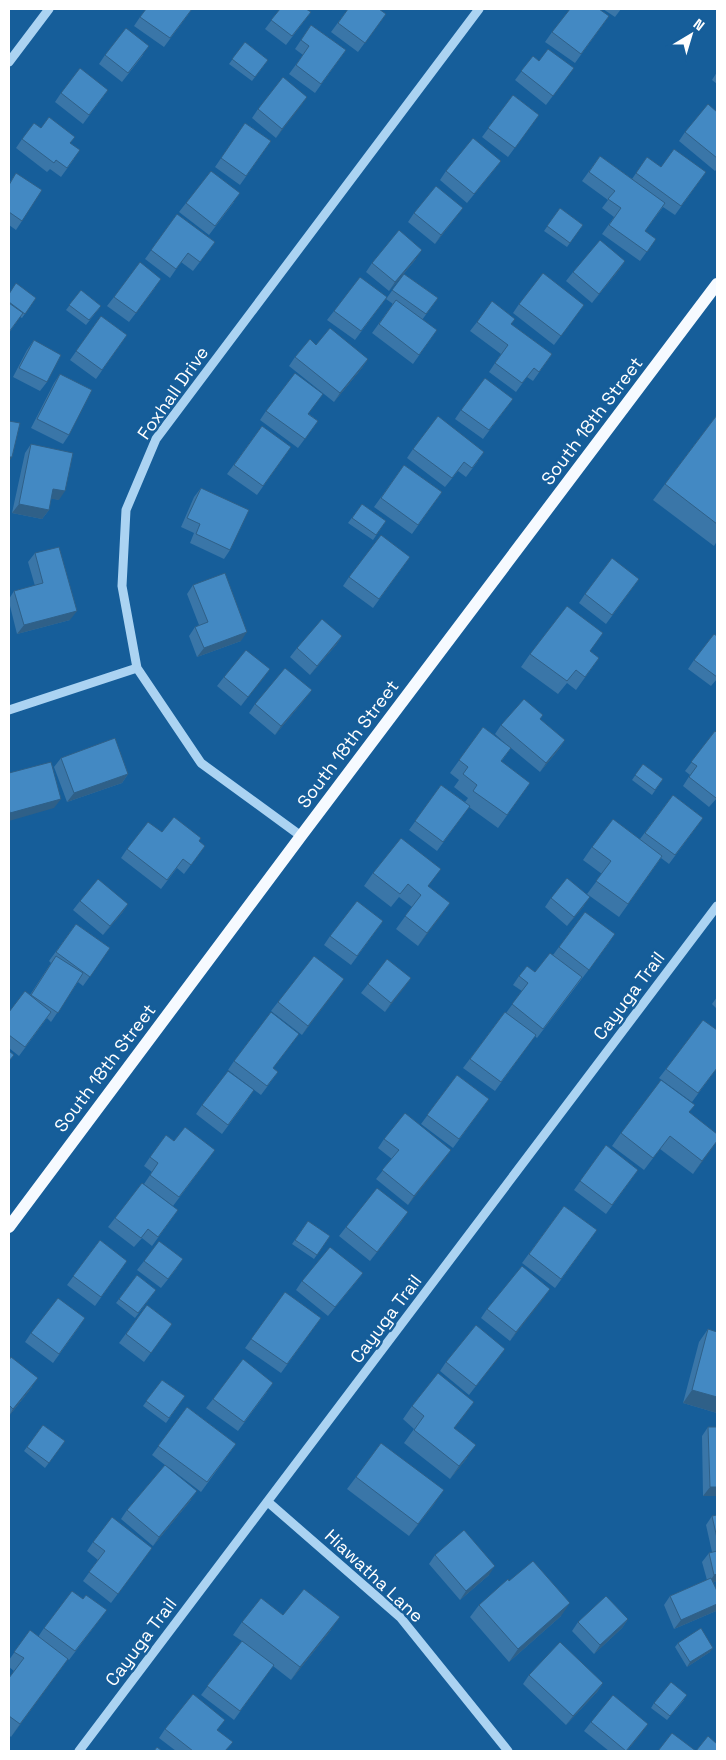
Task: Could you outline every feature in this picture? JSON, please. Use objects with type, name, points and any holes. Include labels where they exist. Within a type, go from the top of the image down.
[{"type":"main road","name":"South 18th Street","points":[[9,1227],[717,284]]},
{"type":"street","points":[[9,62],[49,9]]},
{"type":"street","name":"Foxhall Drive","points":[[301,836],[201,763],[137,668],[122,586],[126,510],[156,439],[479,9]]},
{"type":"street","points":[[9,710],[137,668]]},
{"type":"street","name":"Cayuga Trail","points":[[79,1751],[717,906]]},
{"type":"street","name":"Hiawatha Lane","points":[[268,1502],[400,1617],[508,1751]]},
{"type":"building","points":[[146,9],[192,9],[170,38],[140,17]]},
{"type":"building","points":[[280,9],[306,9],[311,12],[292,36],[271,20]]},
{"type":"building","points":[[348,9],[379,9],[386,14],[365,43],[338,23]]},
{"type":"building","points":[[570,9],[599,9],[609,16],[581,54],[552,32]]},
{"type":"building","points":[[311,25],[346,50],[321,84],[296,65],[309,46],[301,40]]},
{"type":"building","points":[[126,28],[149,46],[128,73],[105,55]]},
{"type":"building","points":[[245,42],[268,60],[255,77],[232,59]]},
{"type":"building","points":[[548,49],[574,68],[553,96],[521,71],[533,56],[539,61]]},
{"type":"building","points":[[80,68],[108,90],[89,115],[61,93]]},
{"type":"building","points":[[283,77],[307,97],[282,129],[258,109]]},
{"type":"building","points":[[513,95],[539,115],[515,148],[488,128]]},
{"type":"building","points":[[708,104],[717,112],[717,158],[685,132]]},
{"type":"building","points":[[49,117],[75,137],[70,143],[80,150],[67,168],[56,160],[54,163],[22,139],[34,123],[41,128]]},
{"type":"building","points":[[245,123],[271,141],[246,176],[221,158]]},
{"type":"building","points":[[473,138],[501,161],[474,194],[446,171]]},
{"type":"building","points":[[674,149],[706,172],[681,206],[636,173],[647,157],[661,167]]},
{"type":"building","points":[[600,156],[665,203],[645,231],[656,239],[647,252],[609,225],[621,208],[608,199],[615,191],[589,172]]},
{"type":"building","points":[[211,171],[240,193],[215,226],[186,203]]},
{"type":"building","points":[[16,173],[42,190],[22,221],[9,212],[9,185]]},
{"type":"building","points":[[436,186],[463,208],[441,235],[414,213]]},
{"type":"building","points":[[560,208],[583,225],[570,243],[547,226]]},
{"type":"building","points":[[177,214],[215,242],[200,262],[188,253],[176,269],[151,250]]},
{"type":"building","points":[[399,230],[422,250],[395,282],[372,263]]},
{"type":"building","points":[[600,240],[625,261],[599,294],[573,272]]},
{"type":"building","points":[[140,262],[161,279],[136,313],[114,297]]},
{"type":"building","points":[[543,273],[584,305],[561,336],[519,304]]},
{"type":"building","points":[[404,274],[438,298],[426,314],[392,290]]},
{"type":"building","points":[[360,277],[387,297],[361,331],[334,311]]},
{"type":"building","points":[[16,283],[36,298],[25,314],[9,302],[9,294]]},
{"type":"building","points":[[81,290],[101,306],[89,320],[69,305]]},
{"type":"building","points":[[396,300],[437,330],[419,355],[379,324]]},
{"type":"building","points":[[492,301],[515,319],[511,324],[552,354],[539,372],[534,368],[522,383],[495,363],[508,345],[477,322]]},
{"type":"building","points":[[9,303],[23,313],[9,332]]},
{"type":"building","points":[[101,316],[127,335],[102,370],[76,351]]},
{"type":"building","points":[[330,328],[368,359],[340,393],[295,357],[310,339],[316,345]]},
{"type":"building","points":[[34,340],[61,355],[47,382],[19,368]]},
{"type":"building","points":[[295,373],[323,394],[308,414],[318,421],[305,439],[266,411]]},
{"type":"building","points":[[60,374],[92,390],[69,435],[37,419]]},
{"type":"building","points":[[485,378],[513,399],[489,430],[461,410]]},
{"type":"building","points":[[717,415],[717,524],[665,484]]},
{"type":"building","points":[[438,416],[484,452],[472,468],[464,462],[452,478],[413,449]]},
{"type":"building","points":[[9,421],[20,423],[12,457],[9,457]]},
{"type":"building","points":[[262,426],[291,447],[263,486],[234,465]]},
{"type":"building","points":[[31,444],[73,453],[65,491],[53,489],[49,510],[19,504]]},
{"type":"building","points":[[404,465],[442,492],[418,525],[381,498]]},
{"type":"building","points":[[201,488],[249,510],[230,550],[196,534],[200,524],[187,518]]},
{"type":"building","points":[[362,504],[386,521],[376,535],[352,518]]},
{"type":"building","points":[[381,535],[410,557],[379,599],[349,577]]},
{"type":"building","points":[[59,547],[77,611],[24,625],[14,591],[43,583],[35,553]]},
{"type":"building","points":[[612,558],[639,579],[612,615],[585,594]]},
{"type":"building","points":[[225,573],[247,632],[204,648],[195,627],[208,622],[193,585]]},
{"type":"building","points":[[567,606],[603,633],[590,651],[599,658],[585,677],[576,670],[567,681],[530,654]]},
{"type":"building","points":[[322,619],[342,636],[317,666],[297,648]]},
{"type":"building","points":[[714,634],[717,636],[717,677],[694,660]]},
{"type":"building","points":[[246,650],[270,669],[248,697],[224,677]]},
{"type":"building","points":[[285,668],[312,690],[281,726],[255,704]]},
{"type":"building","points":[[524,699],[543,715],[540,719],[565,740],[546,763],[501,725]]},
{"type":"building","points":[[483,727],[511,748],[501,761],[530,783],[507,815],[473,791],[477,785],[463,774],[468,767],[459,760]]},
{"type":"building","points":[[715,731],[717,733],[716,798],[689,777],[697,766],[691,762]]},
{"type":"building","points":[[115,738],[128,774],[74,793],[61,758]]},
{"type":"building","points":[[51,762],[61,799],[10,813],[9,773]]},
{"type":"building","points":[[643,764],[663,779],[655,790],[635,775]]},
{"type":"building","points":[[441,785],[470,806],[443,842],[415,821]]},
{"type":"building","points":[[673,795],[703,818],[675,855],[645,833]]},
{"type":"building","points":[[174,817],[201,838],[199,841],[205,846],[191,865],[183,859],[167,880],[127,849],[148,822],[162,832]]},
{"type":"building","points":[[613,819],[662,856],[628,904],[596,881],[611,861],[592,847]]},
{"type":"building","points":[[401,838],[441,869],[428,886],[450,903],[427,933],[405,916],[421,895],[408,884],[400,894],[373,873]]},
{"type":"building","points":[[567,878],[590,897],[574,917],[551,898]]},
{"type":"building","points":[[98,879],[128,904],[110,926],[80,901]]},
{"type":"building","points":[[357,901],[383,921],[357,956],[330,936]]},
{"type":"building","points":[[585,912],[615,934],[589,970],[559,947]]},
{"type":"building","points":[[76,924],[110,948],[90,977],[56,952]]},
{"type":"building","points":[[550,953],[582,977],[543,1029],[512,1004],[528,983],[519,976],[527,966],[535,972]]},
{"type":"building","points":[[56,956],[83,973],[58,1013],[31,995]]},
{"type":"building","points":[[314,956],[344,979],[308,1026],[278,1002]]},
{"type":"building","points":[[387,959],[411,978],[391,1003],[368,984]]},
{"type":"building","points":[[25,991],[51,1012],[25,1047],[9,1035],[9,1012]]},
{"type":"building","points":[[271,1012],[299,1034],[273,1068],[278,1072],[267,1086],[234,1061]]},
{"type":"building","points":[[505,1012],[536,1035],[501,1082],[470,1059]]},
{"type":"building","points":[[703,1020],[717,1030],[717,1068],[698,1093],[666,1069]]},
{"type":"building","points":[[9,1051],[14,1055],[9,1061]]},
{"type":"building","points":[[228,1071],[254,1090],[228,1125],[202,1105]]},
{"type":"building","points":[[457,1075],[489,1099],[459,1139],[427,1115]]},
{"type":"building","points":[[661,1080],[695,1105],[689,1112],[717,1134],[717,1141],[702,1161],[670,1136],[653,1158],[621,1133]]},
{"type":"building","points":[[405,1113],[451,1150],[414,1196],[382,1170],[399,1150],[384,1139]]},
{"type":"building","points":[[185,1127],[215,1150],[179,1197],[150,1175],[158,1163],[150,1157],[166,1135],[174,1141]]},
{"type":"building","points":[[606,1145],[638,1170],[612,1205],[580,1181]]},
{"type":"building","points":[[142,1183],[178,1210],[158,1237],[148,1229],[141,1238],[115,1218]]},
{"type":"building","points":[[377,1188],[408,1212],[377,1252],[346,1227]]},
{"type":"building","points":[[564,1206],[597,1230],[561,1279],[529,1254]]},
{"type":"building","points":[[308,1221],[330,1236],[317,1255],[295,1240]]},
{"type":"building","points":[[100,1240],[127,1261],[101,1297],[73,1276]]},
{"type":"building","points":[[159,1241],[183,1259],[168,1279],[144,1261]]},
{"type":"building","points":[[330,1247],[363,1273],[335,1307],[302,1281]]},
{"type":"building","points":[[522,1266],[550,1289],[516,1332],[487,1309]]},
{"type":"building","points":[[137,1275],[156,1290],[138,1313],[119,1299]]},
{"type":"building","points":[[285,1292],[321,1318],[287,1364],[251,1339]]},
{"type":"building","points":[[58,1298],[85,1318],[59,1354],[31,1333]]},
{"type":"building","points":[[147,1305],[172,1324],[151,1353],[126,1334]]},
{"type":"building","points":[[476,1325],[505,1349],[476,1386],[446,1362]]},
{"type":"building","points":[[708,1329],[717,1332],[717,1397],[692,1390]]},
{"type":"building","points":[[11,1357],[38,1378],[13,1409],[9,1405],[9,1360]]},
{"type":"building","points":[[243,1359],[273,1383],[244,1422],[213,1399]]},
{"type":"building","points":[[438,1373],[474,1402],[454,1428],[476,1445],[459,1466],[414,1430],[424,1416],[412,1406]]},
{"type":"building","points":[[162,1380],[185,1396],[169,1418],[146,1401]]},
{"type":"building","points":[[187,1407],[236,1444],[207,1482],[158,1446]]},
{"type":"building","points":[[43,1425],[65,1441],[49,1463],[27,1447]]},
{"type":"building","points":[[708,1427],[717,1427],[717,1487],[710,1487]]},
{"type":"building","points":[[381,1443],[444,1490],[418,1524],[356,1477]]},
{"type":"building","points":[[165,1465],[197,1491],[159,1537],[127,1510]]},
{"type":"building","points":[[717,1515],[717,1538],[712,1516]]},
{"type":"building","points":[[112,1517],[152,1548],[118,1594],[89,1572],[105,1551],[93,1542]]},
{"type":"building","points":[[464,1530],[495,1566],[466,1591],[435,1555]]},
{"type":"building","points":[[717,1551],[717,1574],[714,1575],[709,1553]]},
{"type":"building","points":[[533,1561],[570,1603],[518,1649],[479,1605],[508,1579],[509,1581]]},
{"type":"building","points":[[711,1578],[717,1591],[717,1604],[681,1620],[670,1596]]},
{"type":"building","points":[[304,1589],[340,1617],[300,1667],[242,1622],[261,1598],[283,1615]]},
{"type":"building","points":[[72,1591],[83,1599],[86,1595],[107,1610],[75,1651],[44,1628]]},
{"type":"building","points":[[606,1596],[628,1619],[600,1645],[578,1622]]},
{"type":"building","points":[[701,1628],[713,1648],[690,1662],[678,1643]]},
{"type":"building","points":[[30,1630],[68,1659],[20,1724],[9,1716],[9,1678],[24,1658],[14,1652]]},
{"type":"building","points":[[242,1641],[274,1665],[240,1711],[207,1686]]},
{"type":"building","points":[[560,1642],[603,1683],[573,1716],[529,1675]]},
{"type":"building","points":[[671,1682],[687,1695],[670,1716],[654,1703]]},
{"type":"building","points":[[193,1694],[225,1720],[217,1730],[233,1742],[225,1751],[193,1751],[165,1729]]},
{"type":"building","points":[[613,1695],[648,1724],[626,1751],[591,1722]]},
{"type":"building","points":[[672,1733],[696,1751],[658,1751]]},
{"type":"building","points":[[708,1736],[717,1744],[717,1751],[696,1751]]},
{"type":"building","points":[[157,1747],[162,1751],[154,1751]]}]
